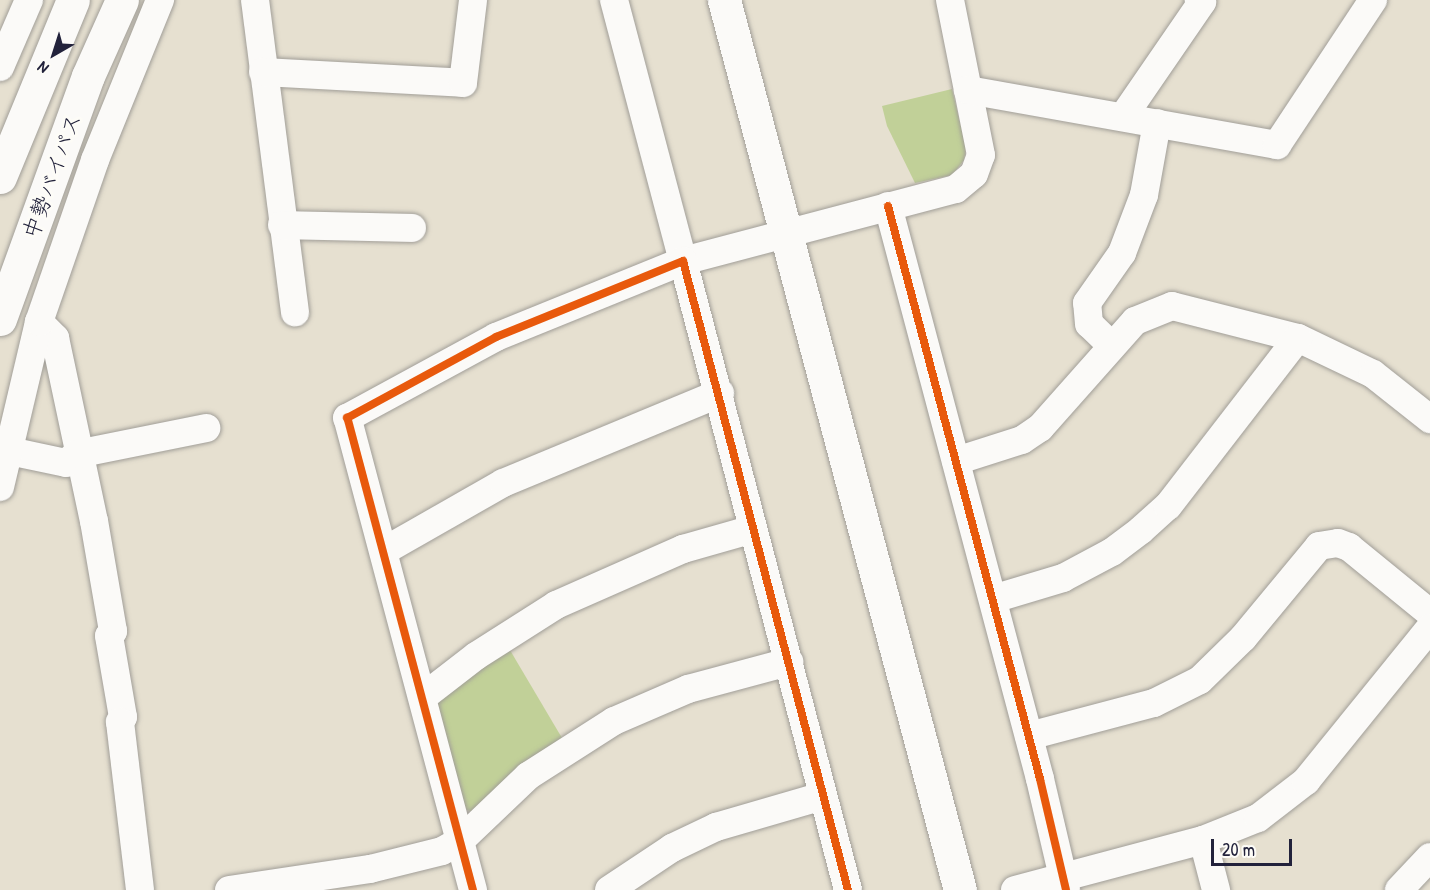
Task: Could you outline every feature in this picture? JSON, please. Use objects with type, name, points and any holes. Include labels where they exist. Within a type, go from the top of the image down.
[{"type":"main road","name":"中勢バイパス","points":[[0,177],[73,0]]},
{"type":"main road","name":"中勢バイパス","points":[[0,319],[88,76],[122,0]]},
{"type":"main road","points":[[724,0],[960,890]]},
{"type":"street","points":[[0,487],[3,450],[39,322],[95,160],[160,0]]},
{"type":"street","points":[[255,0],[282,225],[295,312]]},
{"type":"street","points":[[263,72],[463,83],[473,0]]},
{"type":"street","points":[[614,0],[720,393],[753,530],[848,890]]},
{"type":"street","points":[[473,890],[347,418],[496,337],[683,261],[956,189],[974,174],[981,145],[950,0]]},
{"type":"street","points":[[1122,117],[1202,2],[1199,0]]},
{"type":"street","points":[[968,90],[1277,146],[1373,0]]},
{"type":"street","points":[[0,67],[25,9]]},
{"type":"street","points":[[1111,345],[1089,324],[1087,303],[1122,253],[1144,195],[1157,123]]},
{"type":"street","points":[[888,206],[1029,735],[1065,884]]},
{"type":"street","points":[[282,225],[412,228]]},
{"type":"street","points":[[956,461],[1022,440],[1040,428],[1065,403],[1111,345],[1135,321],[1172,306],[1298,338],[1373,374],[1430,419]]},
{"type":"street","points":[[39,322],[54,338],[77,454],[94,522],[112,631],[109,636],[123,717],[120,722],[140,890]]},
{"type":"street","points":[[993,599],[1064,578],[1112,552],[1142,530],[1168,506],[1298,338]]},
{"type":"street","points":[[384,551],[512,479],[720,393]]},
{"type":"street","points":[[3,450],[66,463],[77,454],[206,429]]},
{"type":"street","points":[[423,697],[476,656],[556,605],[683,549],[753,530]]},
{"type":"street","points":[[1029,735],[1154,703],[1200,680],[1244,638],[1319,546],[1338,543],[1349,547],[1430,613]]},
{"type":"street","points":[[1015,890],[1065,884],[1203,840],[1258,818],[1291,796],[1430,628]]},
{"type":"street","points":[[229,890],[370,869],[442,851],[460,841],[528,776],[614,721],[688,689],[789,662]]},
{"type":"street","points":[[609,890],[672,849],[716,827],[823,796]]},
{"type":"street","points":[[1203,840],[1216,890]]},
{"type":"street","points":[[1398,890],[1430,857]]},
{"type":"green space","points":[[952,89],[966,148],[964,160],[952,175],[915,183],[887,126],[882,106]]},
{"type":"green space","points":[[507,645],[562,738],[474,812],[461,806],[437,706],[441,696]]},
{"type":"cycle path","points":[[888,206],[1040,779],[1066,890]]},
{"type":"cycle path","points":[[473,890],[347,418],[496,337],[683,261],[848,890]]}]
